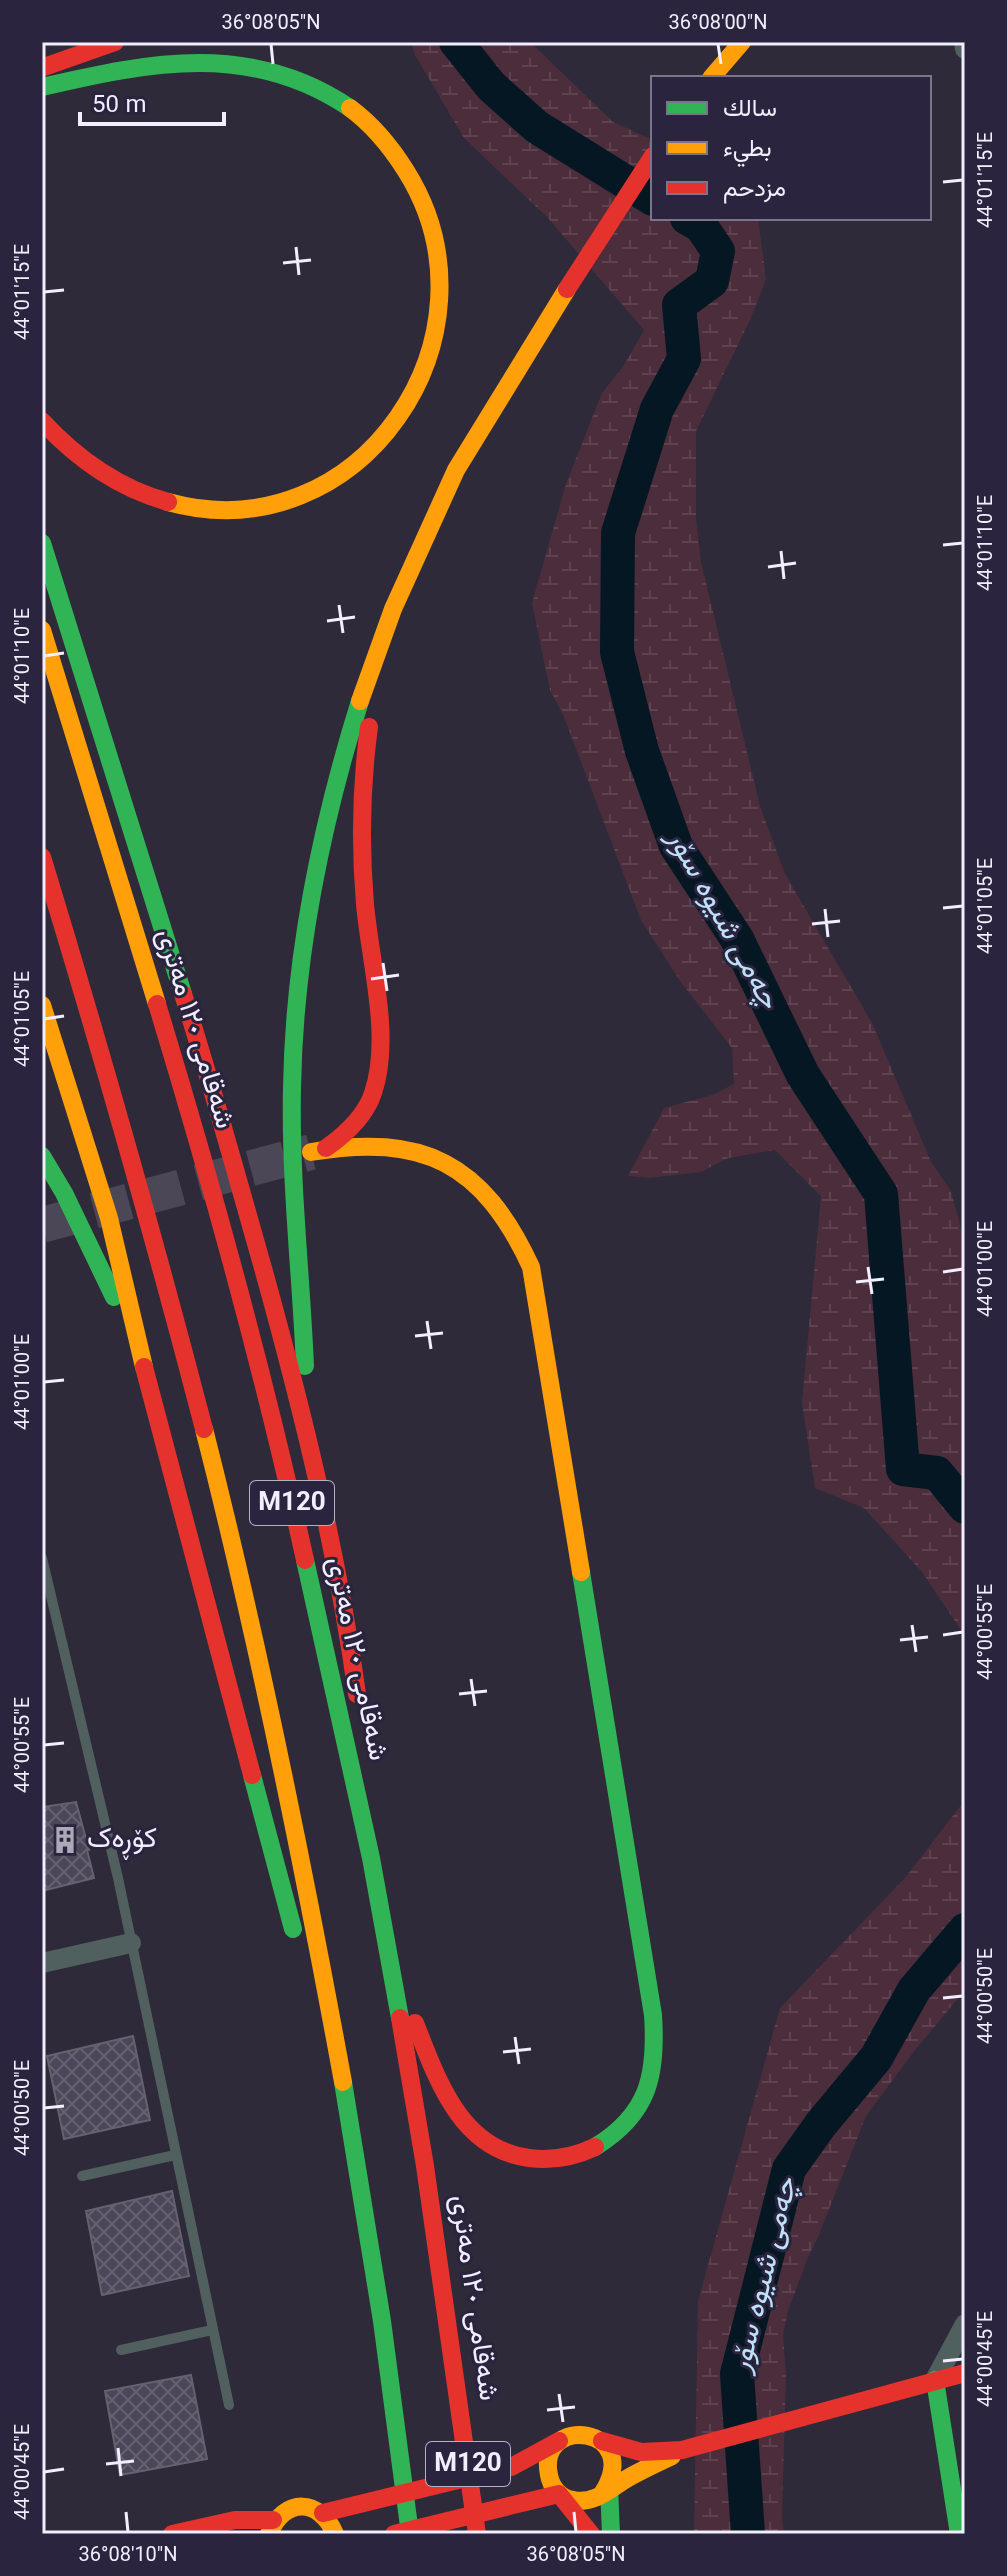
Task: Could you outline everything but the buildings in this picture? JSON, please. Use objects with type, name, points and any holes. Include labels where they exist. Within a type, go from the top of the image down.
[{"type":"main road","points":[[42,67],[115,42]]},
{"type":"main road","points":[[713,76],[742,42]]},
{"type":"main road","points":[[42,87],[138,67],[208,62],[242,66],[302,82],[346,104],[369,122],[400,161],[426,207],[439,256],[441,279],[437,332],[431,354],[411,401],[395,424],[377,445],[336,477],[314,491],[281,503],[248,510],[215,511],[182,507],[155,498],[90,465],[42,421]]},
{"type":"main road","points":[[306,1424],[293,1146],[293,1051],[303,941],[322,831],[351,724],[389,620],[458,467],[651,159]]},
{"type":"main road","points":[[42,543],[212,1086],[306,1424],[347,1620],[360,1708]]},
{"type":"main road","points":[[389,620],[368,730],[362,817],[365,903],[379,1034],[379,1064],[376,1084],[360,1120],[318,1150],[390,1144],[442,1160],[476,1183],[504,1212],[531,1267],[653,2015],[654,2064],[641,2105],[613,2137],[575,2156],[533,2160],[492,2146],[470,2129],[451,2104],[390,1962]]},
{"type":"main road","name":"شەقامی ١٢٠ مەتری","points":[[42,630],[192,1118],[252,1338],[298,1528],[371,1858],[390,1962],[425,2166],[477,2534]]},
{"type":"main road","name":"M120","points":[[42,857],[96,1030],[173,1302],[254,1630],[303,1868],[359,2179],[410,2534]]},
{"type":"main road","points":[[42,1005],[129,1285],[139,1348],[359,2179]]},
{"type":"main road","points":[[42,1156],[82,1229],[139,1348]]},
{"type":"main road","points":[[366,1753],[371,1858]]},
{"type":"main road","points":[[394,2534],[559,2494],[567,2499],[585,2501],[652,2459],[846,2403],[965,2373]]},
{"type":"main road","points":[[935,2380],[959,2534]]},
{"type":"main road","points":[[323,2513],[511,2467],[563,2438],[583,2433],[652,2459]]},
{"type":"main road","points":[[563,2438],[551,2452],[547,2469],[553,2487],[591,2534]]},
{"type":"main road","points":[[602,2441],[609,2448],[615,2467],[607,2490],[611,2534]]},
{"type":"main road","points":[[172,2534],[235,2519],[271,2527],[291,2507],[302,2505],[323,2513],[330,2520],[335,2534]]},
{"type":"street","points":[[964,42],[965,49]]},
{"type":"street","points":[[42,1963],[131,1943]]},
{"type":"street","points":[[935,2380],[965,2324]]},
{"type":"lane","points":[[42,1558],[89,1750],[229,2405]]},
{"type":"lane","points":[[82,2176],[175,2155]]},
{"type":"lane","points":[[121,2350],[212,2330]]},
{"type":"green space","points":[[411,42],[530,42],[613,122],[651,139],[651,220],[758,220],[766,279],[750,320],[696,431],[696,518],[701,562],[760,806],[785,874],[872,1023],[931,1162],[951,1191],[965,1244],[965,1636],[922,1572],[864,1508],[815,1488],[802,1403],[821,1196],[775,1150],[728,1158],[701,1172],[649,1178],[628,1176],[664,1108],[712,1095],[734,1084],[732,1048],[680,981],[641,920],[564,717],[550,690],[532,603],[566,484],[602,393],[623,367],[644,330],[547,217],[464,138],[415,55]]},
{"type":"green space","points":[[965,1800],[965,1990],[866,2116],[788,2311],[783,2335],[786,2375],[784,2534],[694,2534],[698,2301],[780,2008],[905,1878]]},
{"type":"waterway","name":"چەمی شیوە سۆر","points":[[456,42],[491,86],[537,127],[651,198]]},
{"type":"waterway","name":"چەمی شیوە سۆر","points":[[690,220],[701,226],[718,251],[712,281],[679,305],[684,359],[657,409],[618,533],[617,652],[642,751],[676,846],[737,939],[803,1075],[881,1194],[903,1469],[937,1473],[965,1507]]},
{"type":"waterway","name":"چەمی شیوە سۆر","points":[[748,2534],[737,2374],[789,2169],[821,2124],[876,2058],[914,1990],[965,1930]]},
{"type":"tunnel","points":[[42,1225],[311,1152]]},
{"type":"traffic: fast","points":[[42,87],[161,65],[238,65],[275,73],[313,87],[350,108]]},
{"type":"traffic: fast","points":[[42,543],[183,994]]},
{"type":"traffic: fast","points":[[305,1366],[293,1158],[292,1088],[298,989],[322,844],[360,701]]},
{"type":"traffic: fast","points":[[42,1156],[64,1193],[114,1297]]},
{"type":"traffic: fast","points":[[305,1560],[371,1858],[400,2018]]},
{"type":"traffic: fast","points":[[581,1572],[653,2015],[654,2037],[651,2074],[638,2107],[627,2121],[595,2147]]},
{"type":"traffic: fast","points":[[252,1775],[293,1929]]},
{"type":"traffic: fast","points":[[343,2082],[382,2321],[410,2534]]},
{"type":"traffic: fast","points":[[935,2380],[959,2534]]},
{"type":"traffic: fast","points":[[609,2487],[611,2534]]},
{"type":"traffic: slow","points":[[713,76],[742,42]]},
{"type":"traffic: slow","points":[[168,502],[237,510],[300,496],[354,464],[397,418],[426,362],[439,299],[433,234],[406,171],[374,129],[350,108]]},
{"type":"traffic: slow","points":[[360,701],[393,609],[456,470],[567,289]]},
{"type":"traffic: slow","points":[[42,630],[157,1004]]},
{"type":"traffic: slow","points":[[42,1005],[109,1218],[144,1367]]},
{"type":"traffic: slow","points":[[311,1152],[386,1147],[445,1163],[470,1180],[492,1202],[512,1231],[531,1267],[581,1572]]},
{"type":"traffic: slow","points":[[204,1429],[279,1754],[343,2082]]},
{"type":"traffic: slow","points":[[602,2494],[612,2471],[610,2454],[601,2442],[587,2436],[572,2436],[558,2442],[549,2455],[550,2479],[560,2494],[581,2501],[595,2498],[672,2456]]},
{"type":"traffic: slow","points":[[269,2534],[284,2513],[302,2507],[320,2514],[335,2534]]},
{"type":"traffic: jam","points":[[44,67],[115,42]]},
{"type":"traffic: jam","points":[[567,289],[651,159]]},
{"type":"traffic: jam","points":[[42,421],[69,448],[99,470],[132,489],[168,502]]},
{"type":"traffic: jam","points":[[326,1148],[348,1131],[365,1110],[378,1071],[380,1024],[362,860],[363,793],[369,727]]},
{"type":"traffic: jam","points":[[42,857],[126,1142],[204,1429]]},
{"type":"traffic: jam","points":[[183,994],[263,1268],[305,1427],[329,1533],[357,1694]]},
{"type":"traffic: jam","points":[[157,1004],[237,1281],[305,1560]]},
{"type":"traffic: jam","points":[[144,1367],[252,1775]]},
{"type":"traffic: jam","points":[[400,2018],[425,2166],[477,2534]]},
{"type":"traffic: jam","points":[[415,2023],[432,2066],[454,2108],[485,2141],[505,2152],[538,2159],[563,2157],[595,2147]]},
{"type":"traffic: jam","points":[[602,2441],[641,2452],[682,2450],[965,2373]]},
{"type":"traffic: jam","points":[[323,2513],[511,2467],[559,2441]]},
{"type":"traffic: jam","points":[[394,2534],[559,2494],[591,2534]]},
{"type":"traffic: jam","points":[[172,2534],[235,2520],[273,2520]]},
{"type":"place","name":"کۆڕەک","points":[[65,1840]]}]
